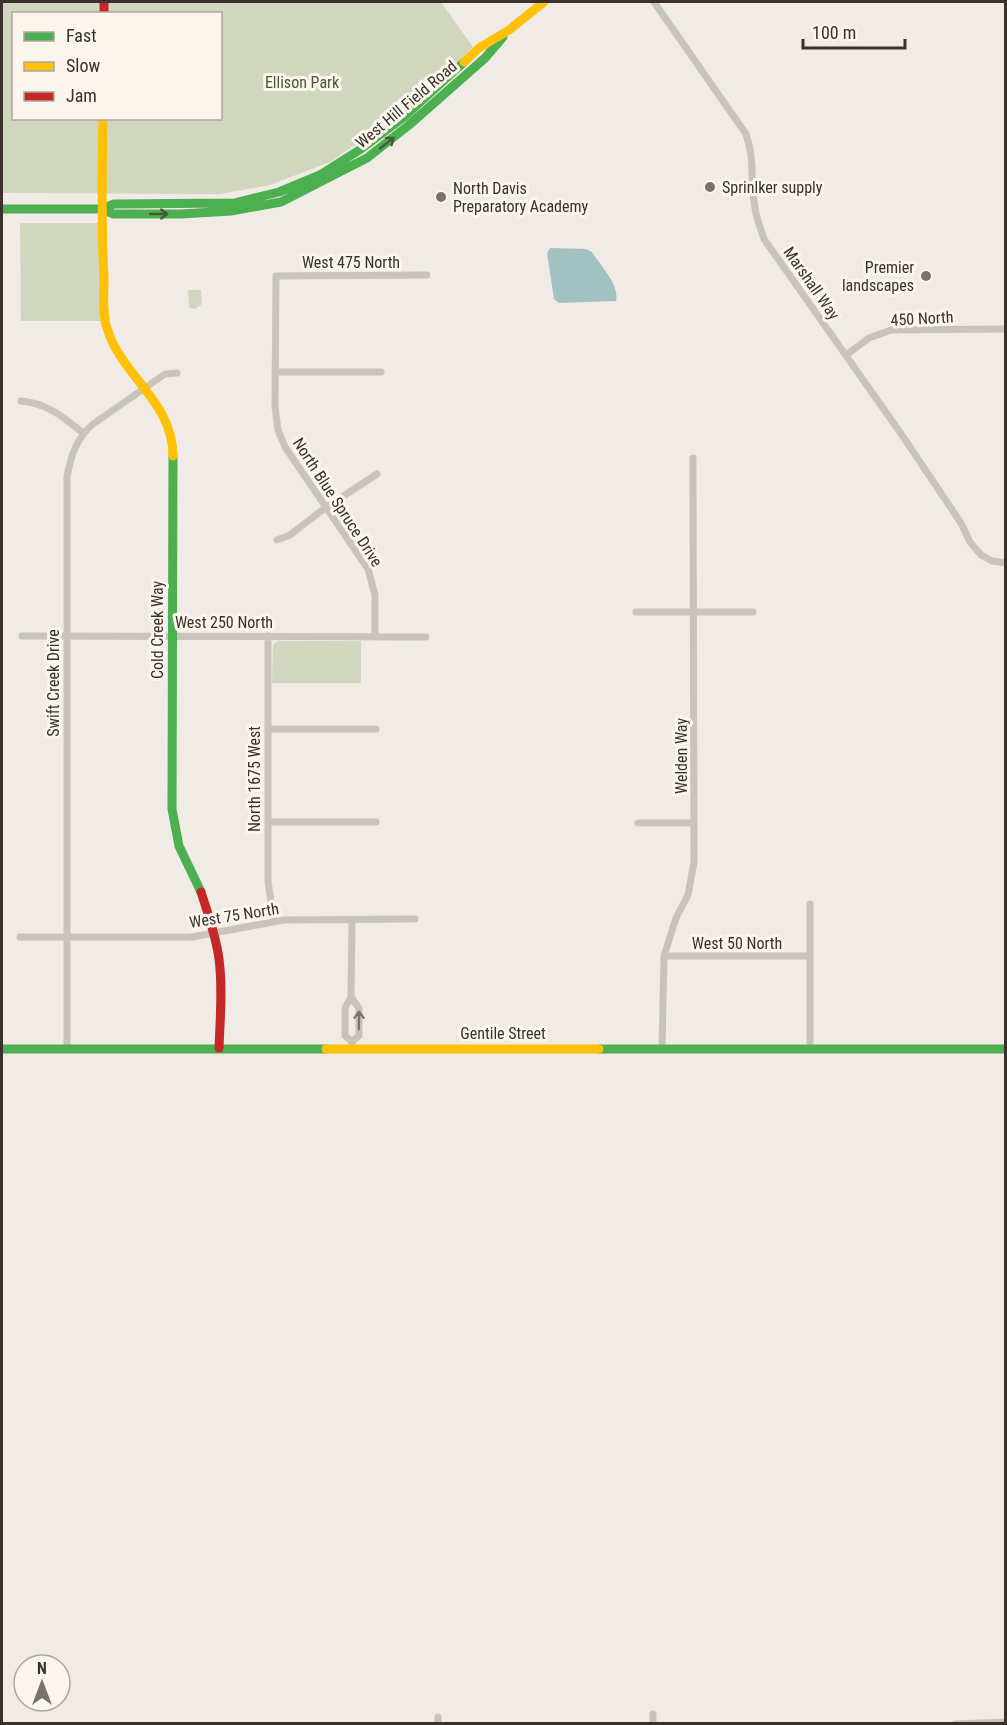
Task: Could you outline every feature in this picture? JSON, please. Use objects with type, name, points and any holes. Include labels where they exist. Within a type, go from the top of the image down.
[{"type":"main road","name":"West Hill Field Road","points":[[2,209],[102,209],[113,214],[181,214],[231,211],[281,202],[367,158],[410,125],[485,58],[509,30],[544,2]]},
{"type":"main road","name":"Cold Creek Way","points":[[102,120],[101,224],[106,327],[117,352],[160,408],[166,420],[173,450],[171,636],[173,819],[178,846],[199,885],[214,934],[219,960],[219,1048]]},
{"type":"main road","name":"Gentile Street","points":[[2,1049],[352,1045],[1005,1048]]},
{"type":"street","name":"Marshall Way","points":[[654,2],[746,134],[752,150],[753,199],[764,239],[951,508],[970,542],[981,555],[992,561],[1005,563]]},
{"type":"street","name":"West 475 North","points":[[276,276],[427,275]]},
{"type":"street","name":"North Blue Spruce Drive","points":[[276,276],[274,407],[278,430],[285,447],[368,568],[375,595],[375,636]]},
{"type":"street","name":"450 North","points":[[846,355],[869,338],[891,330],[1005,329]]},
{"type":"street","points":[[275,372],[381,372]]},
{"type":"street","name":"Swift Creek Drive","points":[[67,1049],[67,477],[74,447],[82,434],[165,374],[177,373]]},
{"type":"street","points":[[21,401],[35,398],[82,434]]},
{"type":"street","name":"Welden Way","points":[[662,1048],[664,956],[676,918],[688,895],[694,862],[693,458]]},
{"type":"street","points":[[277,540],[290,535],[377,474]]},
{"type":"street","points":[[636,612],[753,612]]},
{"type":"street","name":"West 250 North","points":[[22,636],[426,637]]},
{"type":"street","name":"North 1675 West","points":[[268,636],[268,881],[274,922]]},
{"type":"street","points":[[268,729],[376,729]]},
{"type":"street","points":[[268,822],[376,822]]},
{"type":"street","points":[[638,823],[694,823]]},
{"type":"street","points":[[810,904],[810,1048]]},
{"type":"street","name":"West 75 North","points":[[20,937],[192,937],[274,922],[415,919]]},
{"type":"street","points":[[351,997],[359,1008],[358,1035],[352,1045],[345,1035],[345,1008],[351,997],[352,920]]},
{"type":"street","name":"West 50 North","points":[[664,956],[810,956]]},
{"type":"street","points":[[653,1714],[653,1724]]},
{"type":"street","points":[[955,1724],[1005,1722]]},
{"type":"green space","name":"Ellison Park","points":[[2,2],[441,2],[473,47],[396,116],[330,162],[270,185],[220,194],[2,193]]},
{"type":"green space","points":[[20,223],[102,223],[105,321],[21,321]]},
{"type":"green space","points":[[188,290],[201,290],[202,304],[195,309],[189,308]]},
{"type":"green space","points":[[278,641],[361,641],[361,683],[272,683],[273,645]]},
{"type":"water","points":[[550,248],[586,249],[592,252],[615,288],[616,301],[559,303],[554,299],[547,253]]},
{"type":"traffic: fast","points":[[102,209],[113,214],[181,214],[231,211],[281,202],[367,158],[409,125],[485,58],[503,37]]},
{"type":"traffic: fast","points":[[2,209],[102,209],[114,204],[234,203],[279,192],[320,175],[361,149],[404,117],[464,62]]},
{"type":"traffic: fast","points":[[173,456],[172,809],[179,846],[201,892]]},
{"type":"traffic: fast","points":[[2,1049],[326,1049]]},
{"type":"traffic: fast","points":[[599,1049],[1006,1049]]},
{"type":"traffic: slow","points":[[464,62],[479,48],[509,30],[544,2]]},
{"type":"traffic: slow","points":[[103,120],[102,218],[105,322],[123,361],[156,404],[165,420],[171,437],[173,456]]},
{"type":"traffic: slow","points":[[326,1049],[599,1049]]},
{"type":"traffic: jam","points":[[104,2],[104,12]]},
{"type":"traffic: jam","points":[[201,892],[214,933],[219,959],[221,993],[219,1048]]},
{"type":"place","name":"Sprinlker supply","points":[[710,187]]},
{"type":"place","name":"North Davis Preparatory Academy","points":[[441,197]]},
{"type":"place","name":"Premier landscapes","points":[[926,276]]}]
